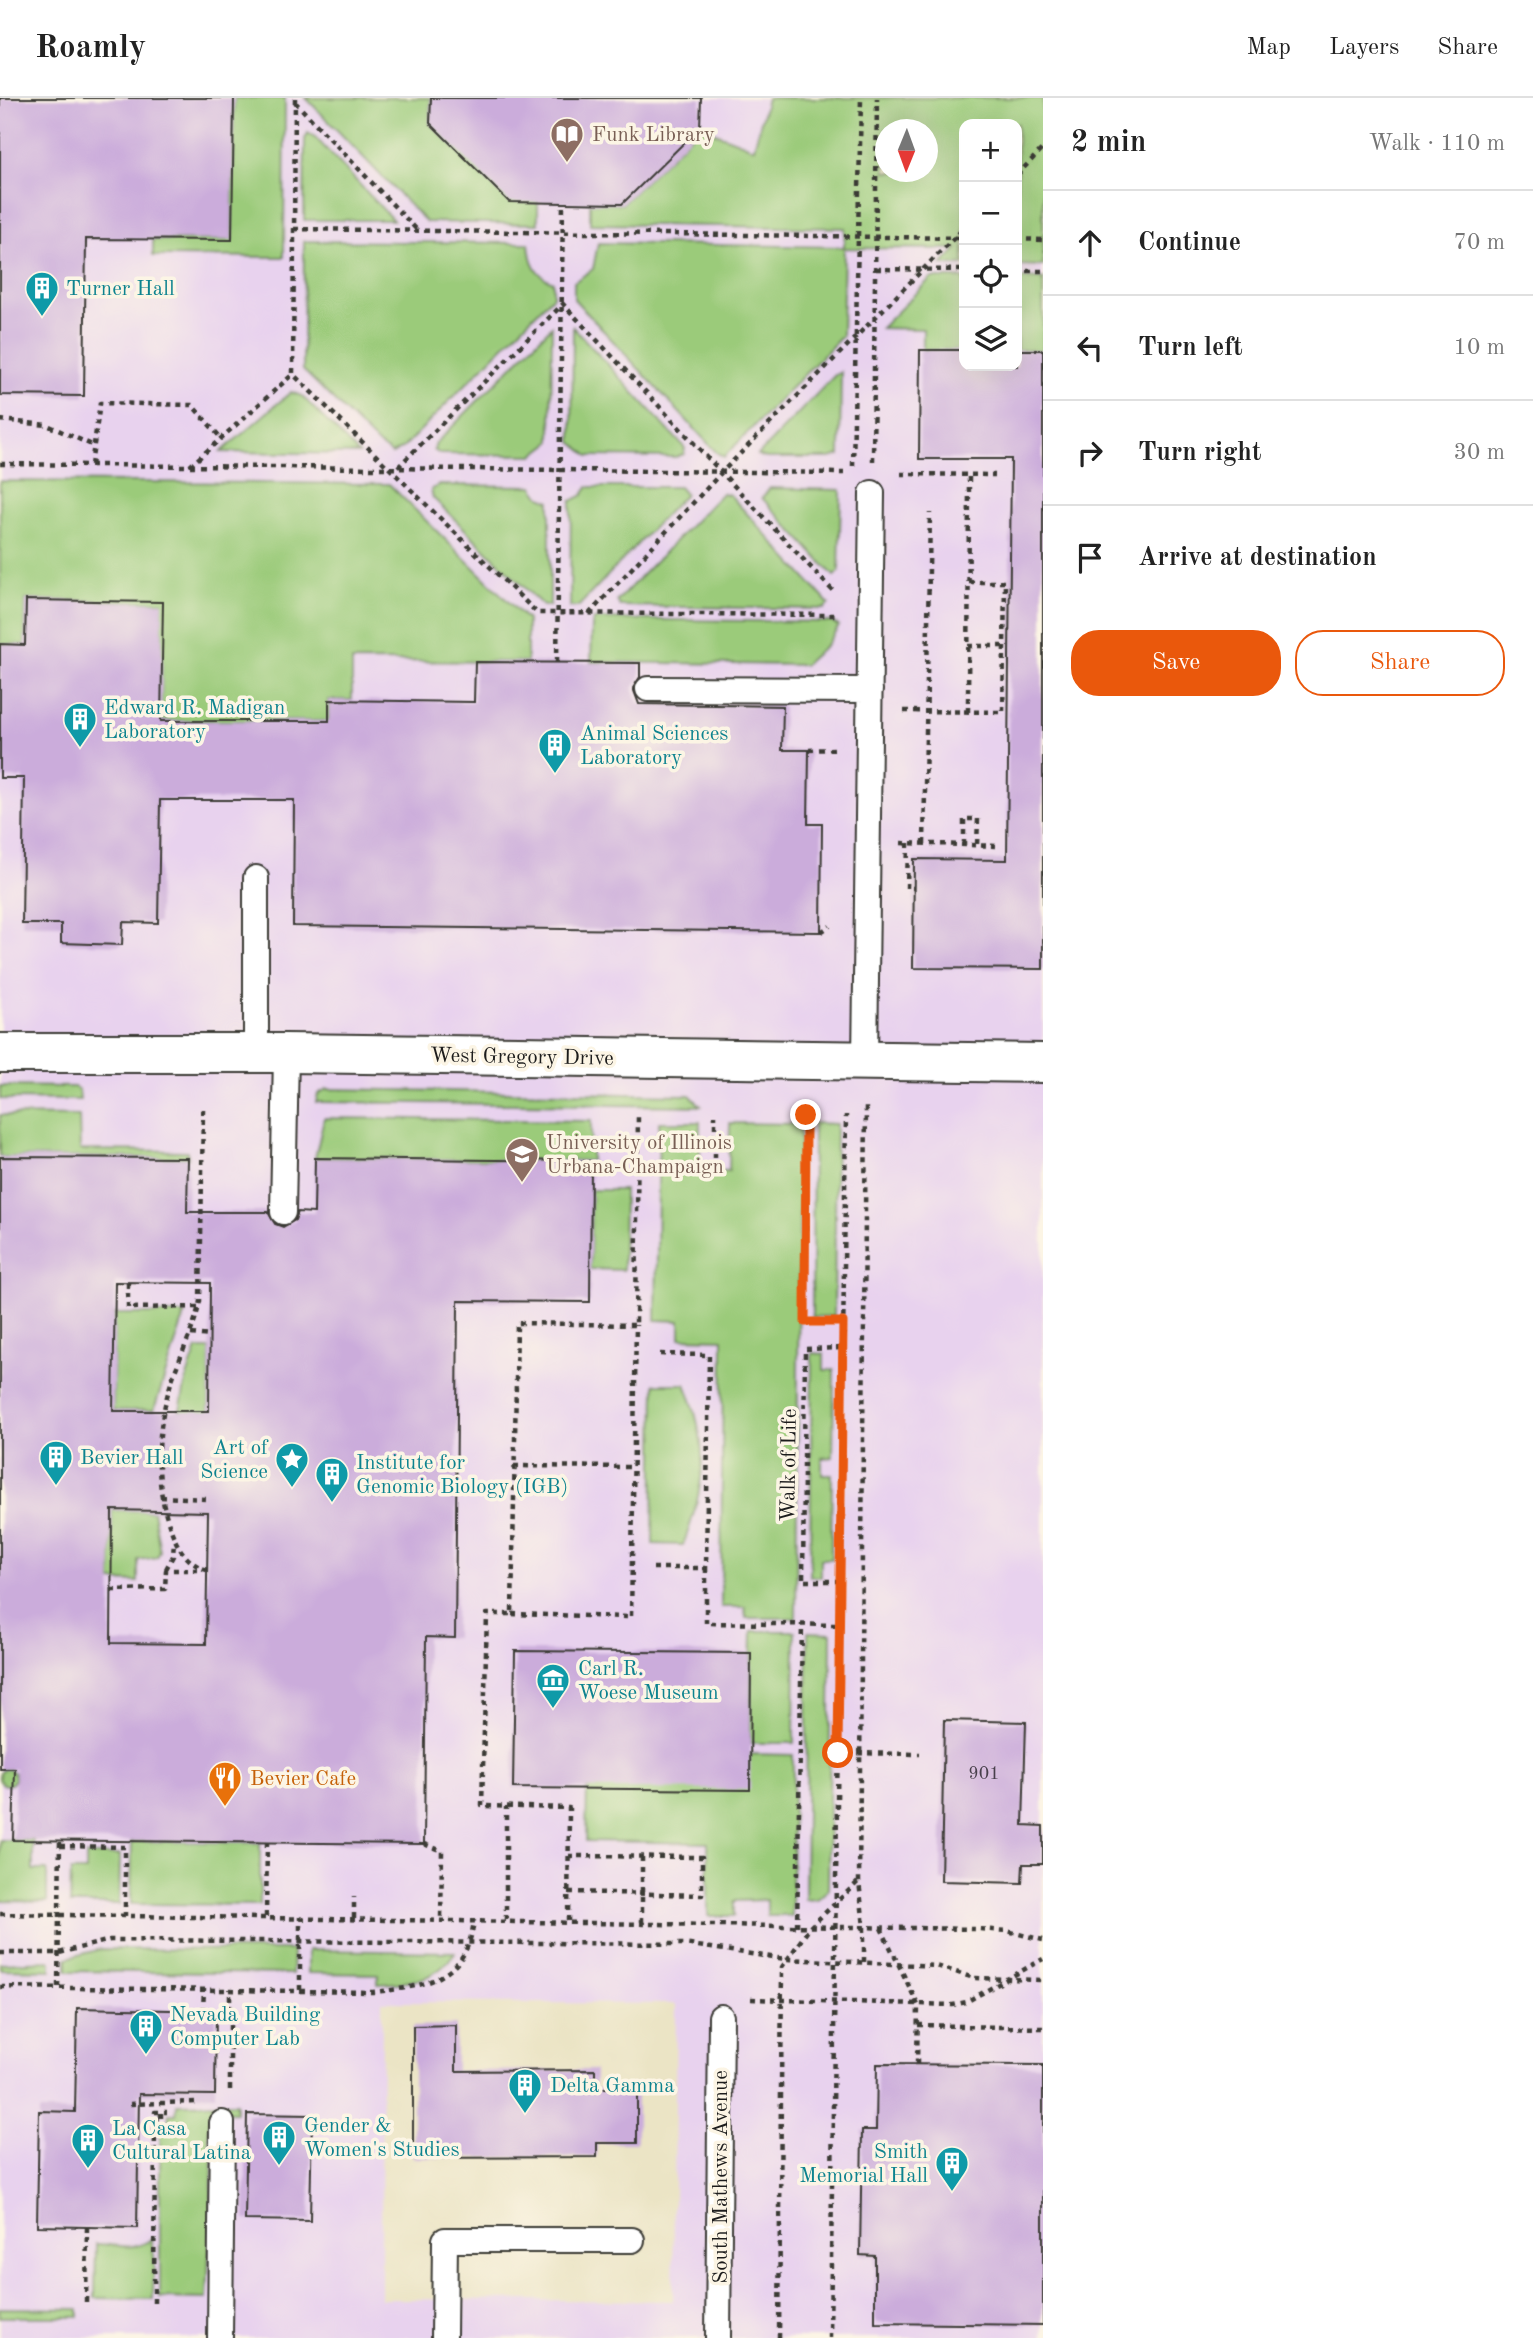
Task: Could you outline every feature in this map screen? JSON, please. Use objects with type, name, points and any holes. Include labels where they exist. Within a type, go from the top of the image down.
[{"type":"street","name":"West Gregory Drive","points":[[0,1052],[271,1053],[865,1079],[1043,1063]]},
{"type":"lane","points":[[865,1079],[872,483]]},
{"type":"lane","points":[[648,689],[870,701]]},
{"type":"lane","points":[[256,878],[283,1212]]},
{"type":"lane","name":"South Mathews Avenue","points":[[718,2338],[721,2017]]},
{"type":"lane","points":[[220,2338],[222,2123]]},
{"type":"lane","points":[[444,2338],[445,2240],[632,2240]]},
{"type":"path","points":[[0,464],[853,474],[861,98]]},
{"type":"path","points":[[877,98],[872,483],[995,475]]},
{"type":"path","points":[[295,100],[293,374],[537,613],[846,615]]},
{"type":"path","points":[[295,100],[418,230]]},
{"type":"path","points":[[1022,170],[1043,148]]},
{"type":"path","points":[[557,662],[563,203]]},
{"type":"path","points":[[294,229],[959,238]]},
{"type":"path","points":[[589,614],[722,472],[959,233]]},
{"type":"path","points":[[1022,239],[1043,240]]},
{"type":"path","points":[[876,269],[959,270]]},
{"type":"path","points":[[1022,271],[1043,271]]},
{"type":"path","points":[[397,468],[563,304]]},
{"type":"path","points":[[563,304],[837,594]]},
{"type":"path","points":[[190,466],[293,374]]},
{"type":"path","points":[[91,465],[100,403],[192,405],[221,438]]},
{"type":"path","points":[[0,420],[47,425],[92,445]]},
{"type":"path","points":[[968,712],[969,475]]},
{"type":"path","points":[[924,844],[929,711],[930,513]]},
{"type":"path","points":[[870,701],[929,711],[1003,712],[1005,582],[968,582]]},
{"type":"path","points":[[968,646],[1004,646]]},
{"type":"path","points":[[809,750],[846,748]]},
{"type":"path","points":[[964,845],[964,819],[978,819],[977,845]]},
{"type":"path","points":[[869,843],[1000,846]]},
{"type":"path","points":[[908,843],[907,888],[914,888]]},
{"type":"path","points":[[864,1962],[864,1927],[859,1881],[865,1079]]},
{"type":"path","points":[[166,1570],[207,1570],[194,1566],[187,1560],[174,1539],[161,1497],[160,1463],[162,1420],[171,1384],[199,1307],[203,1109]]},
{"type":"path","points":[[568,1921],[569,1808],[482,1806],[487,1614],[631,1617],[638,1112]]},
{"type":"path","points":[[715,1115],[715,1168]]},
{"type":"path","points":[[806,1115],[805,1322],[843,1322]]},
{"type":"path","points":[[830,2338],[846,1115]]},
{"type":"path","points":[[128,1283],[128,1308],[199,1307]]},
{"type":"path","points":[[512,1614],[517,1323],[636,1325]]},
{"type":"path","points":[[191,1334],[210,1335]]},
{"type":"path","name":"Walk of Life","points":[[840,1581],[803,1581],[805,1349],[843,1348]]},
{"type":"path","points":[[656,1354],[709,1354],[706,1623],[839,1625]]},
{"type":"path","points":[[149,1463],[160,1463]]},
{"type":"path","points":[[514,1466],[633,1466]]},
{"type":"path","points":[[161,1497],[208,1499]]},
{"type":"path","points":[[111,1590],[165,1590],[166,1570],[173,1556],[174,1539]]},
{"type":"path","points":[[653,1568],[706,1568]]},
{"type":"path","points":[[797,1926],[802,1624]]},
{"type":"path","points":[[838,1753],[919,1754]]},
{"type":"path","points":[[506,1807],[506,1920]]},
{"type":"path","points":[[58,1987],[60,1843],[125,1847],[125,1916]]},
{"type":"path","points":[[266,1917],[267,1843]]},
{"type":"path","points":[[424,1844],[442,1851],[441,1920]]},
{"type":"path","points":[[569,1856],[702,1857],[702,1895],[569,1892]]},
{"type":"path","points":[[642,1856],[642,1922]]},
{"type":"path","points":[[779,2338],[781,2000],[785,1959],[811,1926],[859,1881]]},
{"type":"path","points":[[354,1897],[354,1918]]},
{"type":"path","points":[[0,1914],[864,1927],[1007,1931],[1043,1940]]},
{"type":"path","points":[[300,1917],[300,1990]]},
{"type":"path","points":[[0,1987],[373,1992],[423,1985],[440,1979],[455,1966],[471,1942],[474,1920]]},
{"type":"path","points":[[881,1928],[918,2005],[917,2064]]},
{"type":"path","points":[[0,1953],[59,1953],[110,1940],[684,1944],[785,1959],[937,1966],[974,1978],[1003,1981],[1043,1980]]},
{"type":"path","points":[[740,1999],[918,2005],[965,2003],[1043,1959]]},
{"type":"path","points":[[203,2011],[204,1988]]},
{"type":"path","points":[[230,1989],[230,2091]]},
{"type":"path","points":[[216,2019],[230,2020]]},
{"type":"path","points":[[918,2025],[1043,2028]]},
{"type":"path","points":[[130,2104],[162,2105],[204,2101]]},
{"type":"path","points":[[154,2303],[155,2112],[164,2112],[162,2105]]},
{"type":"path","points":[[86,2302],[87,2227]]},
{"type":"shaded area","name":"University of Illinois Urbana-Champaign","points":[[0,98],[1043,98],[1043,2338],[0,2338]],"holes":[[[382,2002],[676,2004],[673,2301],[381,2299]]]},
{"type":"green space","points":[[234,98],[285,98],[284,257],[153,256],[153,240],[232,240]]},
{"type":"green space","points":[[306,98],[431,98],[430,123],[538,202],[538,224],[426,222]]},
{"type":"green space","points":[[767,98],[1043,98],[1043,266],[1022,265],[1022,119],[959,119],[959,265],[942,265],[957,249],[844,248],[842,336],[724,457],[716,452],[574,299],[574,282],[593,269],[598,243],[844,247],[845,228],[590,224],[590,203],[622,204],[700,127],[754,148]]},
{"type":"green space","points":[[308,133],[315,137],[393,220],[304,220],[305,139]]},
{"type":"green space","points":[[304,241],[529,243],[535,267],[553,282],[553,296],[403,448],[392,454],[379,445],[303,370]]},
{"type":"green space","points":[[931,278],[959,278],[959,350],[923,350],[923,329],[881,328]]},
{"type":"green space","points":[[1022,278],[1043,279],[1043,350],[1022,350]]},
{"type":"green space","points":[[552,326],[551,442],[534,455],[440,454],[434,450],[436,443]]},
{"type":"green space","points":[[573,327],[685,448],[684,454],[676,457],[589,456],[572,442]]},
{"type":"green space","points":[[841,372],[840,455],[830,458],[766,458],[758,455],[835,375]]},
{"type":"green space","points":[[291,392],[302,396],[359,454],[221,452]]},
{"type":"green space","points":[[0,481],[389,484],[527,620],[527,662],[352,661],[352,700],[329,700],[329,721],[161,721],[162,602],[26,600],[25,645],[0,644]]},
{"type":"green space","points":[[439,485],[533,486],[541,497],[550,501],[550,606],[543,606],[433,498],[431,490]]},
{"type":"green space","points":[[588,487],[679,487],[685,494],[578,607],[570,607],[571,501],[583,495]]},
{"type":"green space","points":[[770,488],[841,490],[839,572],[834,576],[762,498]]},
{"type":"green space","points":[[722,493],[730,495],[829,604],[824,609],[620,606],[617,601]]},
{"type":"green space","points":[[597,619],[831,622],[839,626],[826,645],[804,665],[591,662],[592,626]]},
{"type":"green space","points":[[0,1086],[74,1087],[79,1090],[80,1100],[0,1099]]},
{"type":"green space","points":[[327,1089],[690,1095],[701,1106],[316,1102],[318,1094]]},
{"type":"green space","points":[[0,1115],[79,1116],[80,1150],[188,1151],[188,1158],[0,1157]]},
{"type":"green space","points":[[324,1118],[591,1121],[591,1161],[315,1158]]},
{"type":"green space","points":[[659,1122],[700,1122],[700,1170],[729,1171],[730,1123],[800,1124],[796,1618],[746,1618],[745,1607],[721,1607],[723,1339],[680,1338],[680,1321],[656,1320]]},
{"type":"green space","points":[[813,1123],[836,1124],[834,1316],[812,1317]]},
{"type":"green space","points":[[591,1190],[624,1190],[623,1270],[590,1269]]},
{"type":"green space","points":[[114,1314],[185,1314],[154,1410],[113,1411]]},
{"type":"green space","points":[[197,1349],[210,1349],[208,1489],[174,1438],[187,1377]]},
{"type":"green space","points":[[812,1353],[824,1354],[824,1370],[834,1370],[833,1457],[822,1458],[822,1474],[832,1474],[831,1559],[821,1559],[821,1577],[810,1576]]},
{"type":"green space","points":[[655,1384],[685,1384],[698,1426],[702,1465],[700,1484],[697,1503],[683,1545],[653,1544]]},
{"type":"green space","points":[[112,1510],[153,1511],[160,1551],[157,1557],[138,1560],[138,1582],[111,1581]]},
{"type":"green space","points":[[752,1631],[795,1631],[794,1743],[750,1743]]},
{"type":"green space","points":[[808,1632],[831,1633],[828,1890],[818,1899],[805,1900]]},
{"type":"green space","points":[[750,1754],[793,1755],[792,1916],[767,1916],[767,1900],[734,1901],[734,1916],[708,1916],[708,1843],[586,1841],[587,1788]]},
{"type":"green space","points":[[4,1769],[10,1769],[15,1777],[13,1783],[4,1785],[-1,1780],[-1,1774]]},
{"type":"green space","points":[[0,1840],[33,1840],[33,1870],[47,1870],[47,1902],[0,1901]]},
{"type":"green space","points":[[132,1841],[260,1843],[260,1905],[131,1904]]},
{"type":"green space","points":[[86,1855],[120,1855],[119,1904],[70,1904],[71,1871],[86,1871]]},
{"type":"green space","points":[[101,1949],[293,1950],[292,1974],[67,1971],[67,1958]]},
{"type":"green space","points":[[308,1950],[455,1952],[440,1969],[422,1979],[378,1984],[378,1974],[308,1973]]},
{"type":"green space","points":[[51,1961],[51,1970],[0,1969],[0,1963]]},
{"type":"green space","points":[[236,2103],[236,2112],[209,2113],[209,2146],[213,2159],[207,2299],[160,2298],[160,2121],[168,2122],[169,2114],[176,2114],[177,2104]]},
{"type":"green space","points":[[151,2239],[154,2256],[153,2299],[95,2298],[96,2244],[132,2246]]},
{"type":"green space","points":[[0,2308],[79,2309],[79,2317],[0,2317]]},
{"type":"building","name":"Turner Hall","points":[[0,98],[234,98],[232,240],[86,239],[84,396],[0,395]]},
{"type":"building","name":"Funk Library","points":[[431,98],[701,98],[700,127],[622,204],[509,202],[430,123]]},
{"type":"building","points":[[920,350],[959,350],[959,371],[1022,371],[1022,350],[1043,350],[1043,969],[913,968],[914,859],[1007,860],[1011,459],[919,459]]},
{"type":"building","name":"Animal Sciences Laboratory","points":[[26,600],[163,602],[161,721],[329,721],[329,700],[474,702],[475,662],[640,663],[640,677],[633,688],[639,704],[783,706],[782,750],[809,750],[808,824],[822,824],[821,932],[293,926],[294,800],[160,800],[158,923],[123,922],[122,945],[61,943],[61,924],[22,924],[24,778],[0,778],[0,644],[25,645]]},
{"type":"building","points":[[0,1157],[188,1158],[187,1212],[268,1212],[275,1224],[283,1227],[295,1220],[298,1212],[314,1213],[315,1158],[591,1161],[590,1302],[458,1301],[455,1638],[426,1637],[424,1844],[13,1840],[15,1769],[0,1769]],"holes":[[[115,1282],[210,1283],[209,1411],[113,1411]],[[112,1510],[208,1512],[206,1644],[111,1643]]]},
{"type":"building","points":[[515,1651],[751,1653],[750,1790],[513,1788]]},
{"type":"building","points":[[944,1720],[1026,1722],[1023,1825],[1043,1826],[1043,1864],[1023,1864],[1022,1883],[941,1881]]},
{"type":"building","points":[[77,2008],[216,2011],[215,2095],[139,2094],[137,2228],[37,2226],[39,2111],[75,2112]]},
{"type":"building","name":"Delta Gamma","points":[[456,2025],[456,2071],[595,2070],[595,2088],[637,2088],[637,2143],[597,2143],[597,2157],[413,2158],[413,2026]]},
{"type":"building","name":"Smith Memorial Hall","points":[[877,2064],[1043,2065],[1043,2325],[875,2323],[875,2256],[860,2255],[862,2130],[876,2130]]},
{"type":"building","name":"Gender & Women's Studies","points":[[247,2114],[312,2115],[310,2221],[245,2220]]},
{"type":"place","name":"Funk Library","points":[[567,164]]},
{"type":"place","name":"Turner Hall","points":[[42,318]]},
{"type":"place","name":"Edward R. Madigan Laboratory","points":[[80,749]]},
{"type":"place","name":"Animal Sciences Laboratory","points":[[555,775]]},
{"type":"place","name":"University of Illinois Urbana-Champaign","points":[[522,1184]]},
{"type":"place","name":"Bevier Hall","points":[[56,1487]]},
{"type":"place","name":"Art of Science","points":[[292,1489]]},
{"type":"place","name":"Institute for Genomic Biology (IGB)","points":[[332,1504]]},
{"type":"place","name":"Carl R. Woese Museum","points":[[553,1710]]},
{"type":"place","name":"Bevier Cafe","points":[[225,1808]]},
{"type":"place","name":"Nevada Building Computer Lab","points":[[146,2056]]},
{"type":"place","name":"Delta Gamma","points":[[525,2115]]},
{"type":"place","name":"Gender & Women's Studies","points":[[279,2167]]},
{"type":"place","name":"La Casa Cultural Latina","points":[[88,2170]]},
{"type":"place","name":"Smith Memorial Hall","points":[[952,2193]]},
{"type":"route","points":[[806,1115],[805,1322],[843,1322],[838,1753]]}]
